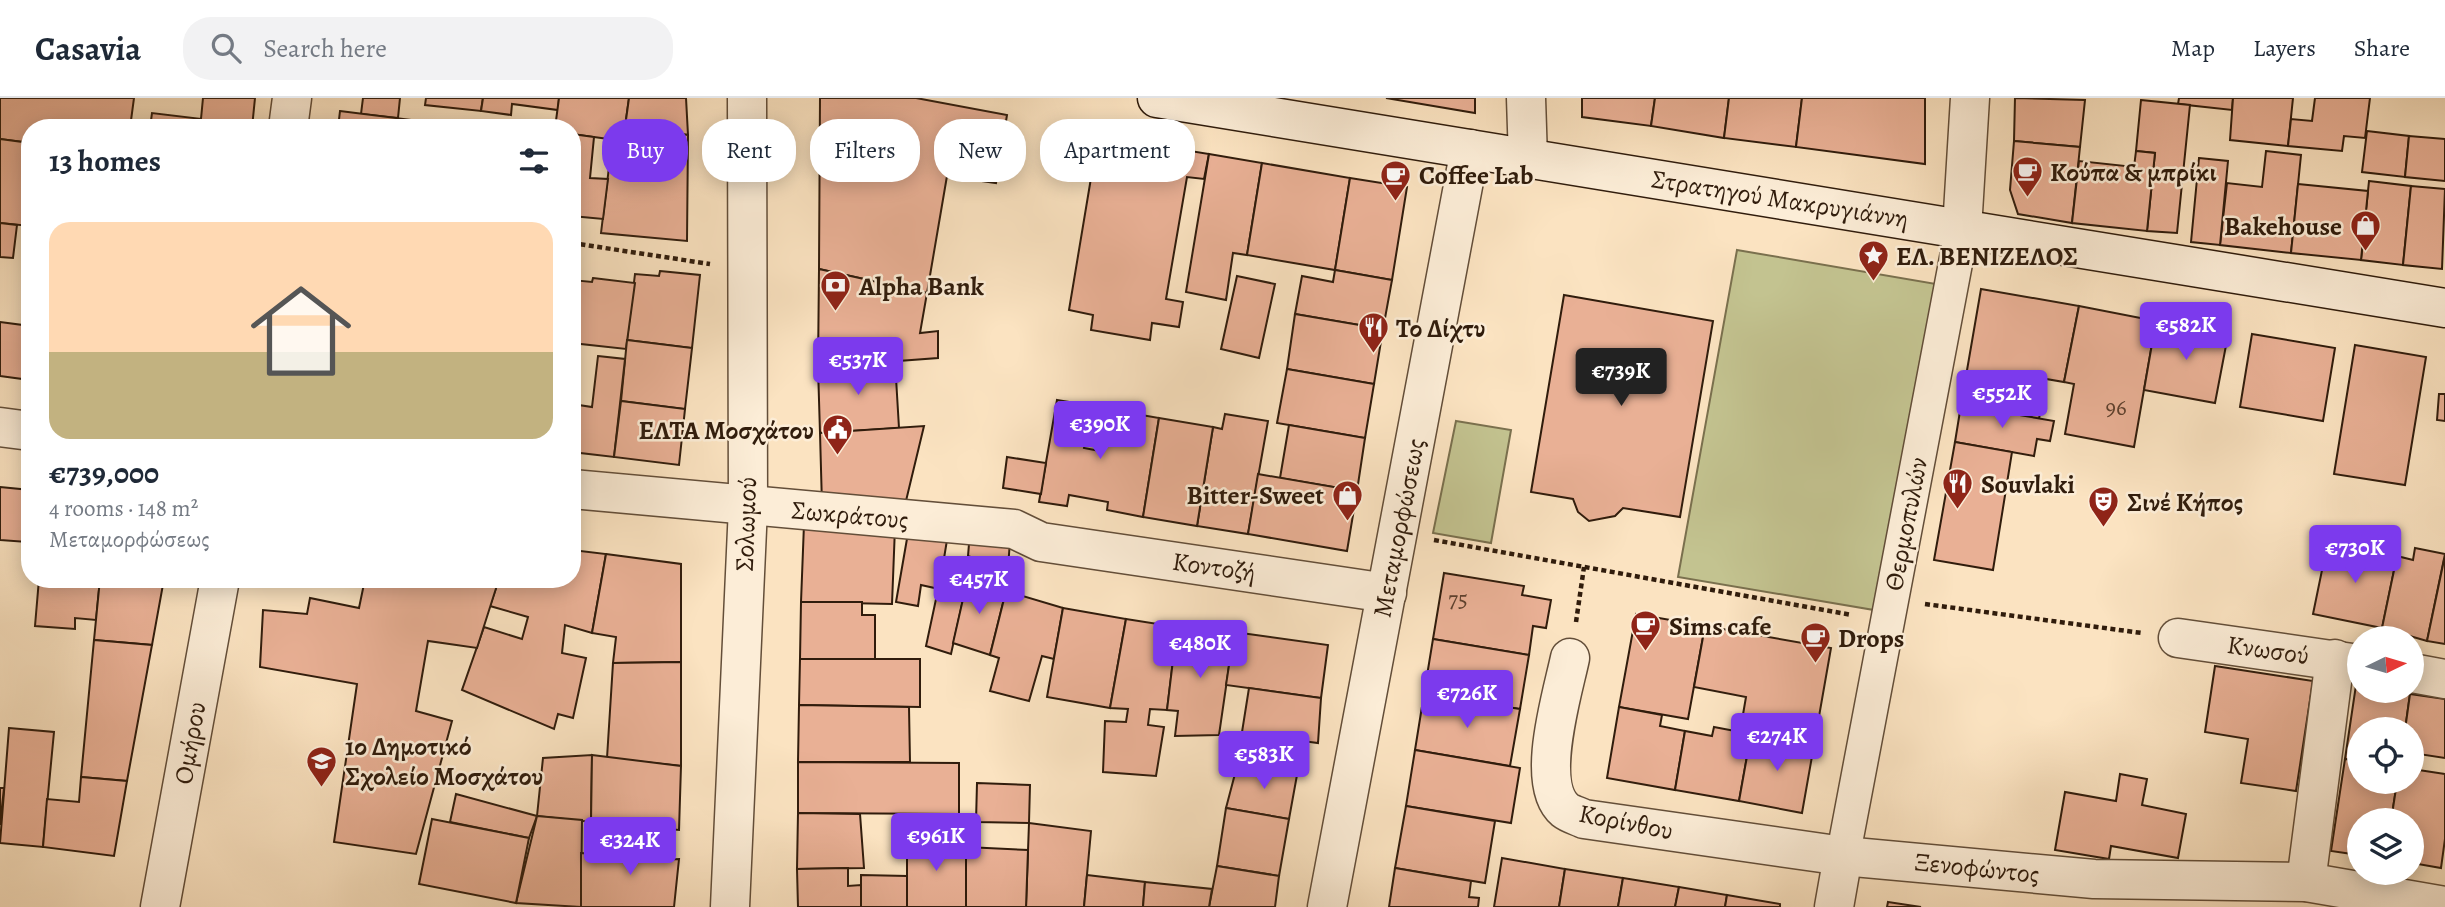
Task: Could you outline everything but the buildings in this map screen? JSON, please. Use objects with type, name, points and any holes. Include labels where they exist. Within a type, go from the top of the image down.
[{"type":"street","points":[[289,119],[292,98]]},
{"type":"street","name":"Σολωμού","points":[[730,907],[748,507],[747,98]]},
{"type":"street","name":"Στρατηγού Μακρυγιάννη","points":[[1157,98],[2445,308]]},
{"type":"street","points":[[1526,98],[1528,159]]},
{"type":"street","name":"Θερμοπυλών","points":[[1834,907],[1962,229],[1970,98]]},
{"type":"street","name":"Μεταμορφώσεως","points":[[1327,907],[1470,149]]},
{"type":"street","points":[[0,427],[21,429]]},
{"type":"street","name":"Σωκράτους","points":[[581,490],[748,507],[1014,528],[1041,542]]},
{"type":"street","name":"Κοντοζή","points":[[1041,542],[1387,593]]},
{"type":"street","name":"Ομήρου","points":[[160,907],[218,588]]},
{"type":"street","name":"Κνωσού","points":[[2178,638],[2347,662]]},
{"type":"street","name":"Κορίνθου","points":[[1570,658],[1549,767],[1554,792],[1563,809],[1584,820],[1843,856]]},
{"type":"street","points":[[2306,883],[2347,662]]},
{"type":"street","points":[[2424,675],[2445,679]]},
{"type":"street","name":"Ξενοφώντος","points":[[1843,856],[2094,879],[2306,883],[2445,906]]},
{"type":"path","points":[[581,244],[747,270]]},
{"type":"path","points":[[1398,533],[1584,567],[1890,611],[2178,638]]},
{"type":"path","points":[[1570,658],[1584,567]]},
{"type":"green space","points":[[1737,250],[1936,284],[1874,610],[1678,577]]},
{"type":"green space","points":[[1456,421],[1511,430],[1491,543],[1433,533]]},
{"type":"place","name":"Κούπα & μπρίκι","points":[[2027,199]]},
{"type":"place","name":"Coffee Lab","points":[[1396,202]]},
{"type":"place","name":"Bakehouse","points":[[2365,253]]},
{"type":"place","name":"ΕΛ. ΒΕΝΙΖΕΛΟΣ","points":[[1873,283]]},
{"type":"place","name":"Alpha Bank","points":[[836,313]]},
{"type":"place","name":"Το Δίχτυ","points":[[1373,355]]},
{"type":"place","name":"ΕΛΤΑ Μοσχάτου","points":[[837,457]]},
{"type":"place","name":"Souvlaki","points":[[1958,511]]},
{"type":"place","name":"Bitter-Sweet","points":[[1347,522]]},
{"type":"place","name":"Σινέ Κήπος","points":[[2104,529]]},
{"type":"place","name":"Sims cafe","points":[[1646,653]]},
{"type":"place","name":"Drops","points":[[1815,665]]},
{"type":"place","name":"1ο Δημοτικό Σχολείο Μοσχάτου","points":[[322,788]]}]
